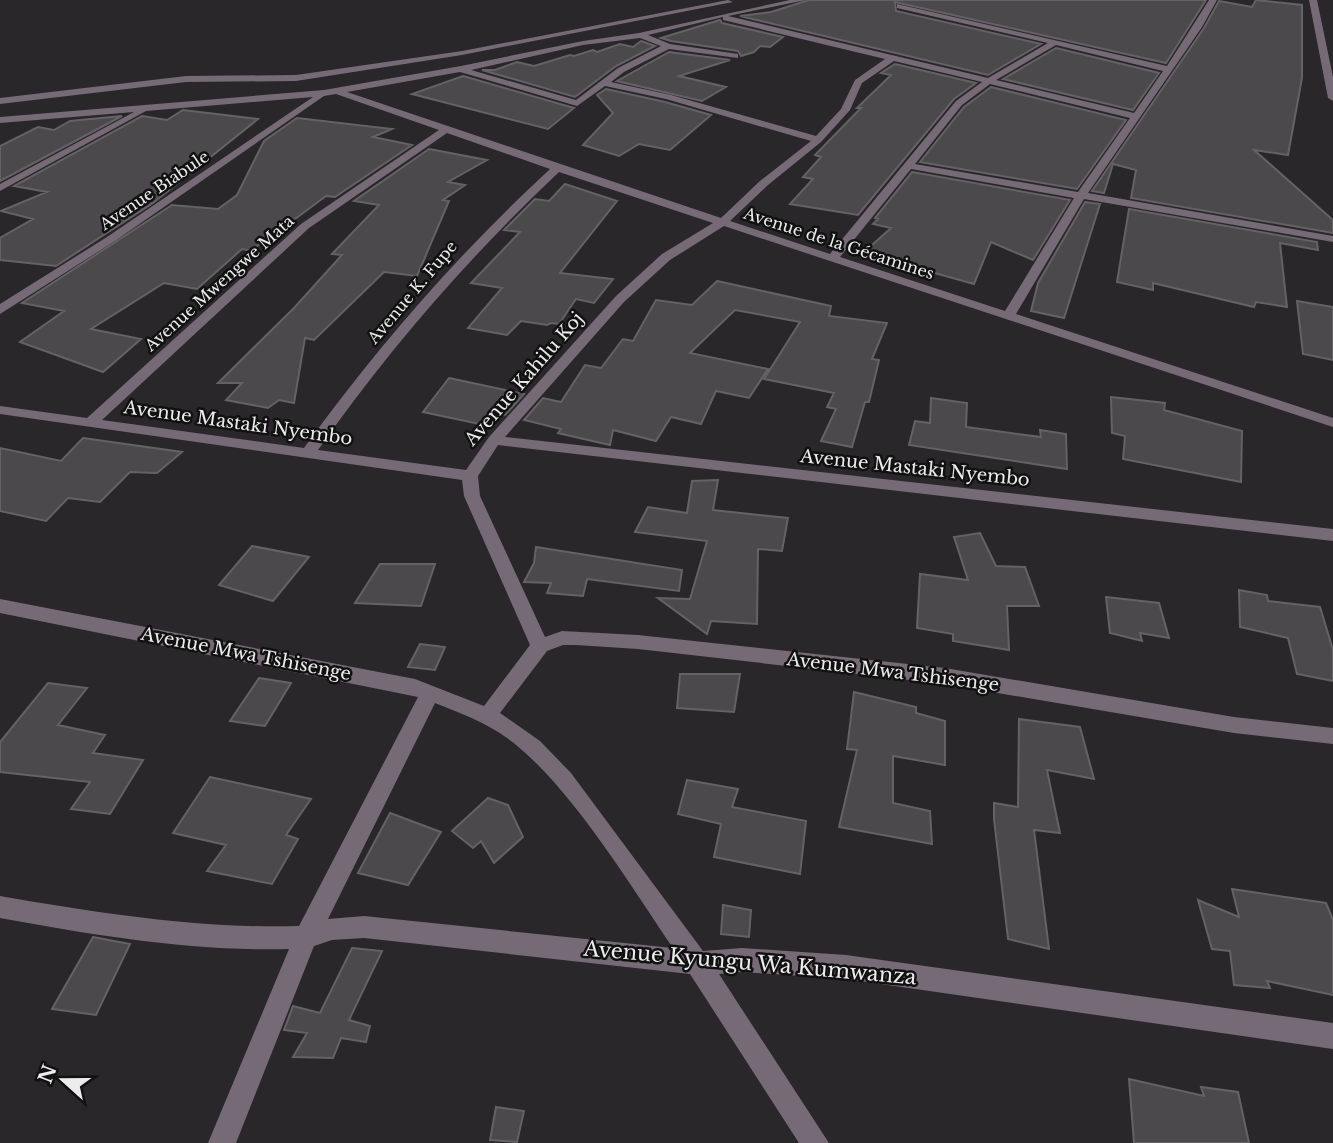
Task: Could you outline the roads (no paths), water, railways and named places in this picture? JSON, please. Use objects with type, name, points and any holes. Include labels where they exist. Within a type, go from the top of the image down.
[{"type":"street","points":[[0,100],[186,79],[296,78],[462,53],[739,0]]},
{"type":"street","points":[[0,120],[331,92],[461,69],[561,47],[639,35],[802,0]]},
{"type":"street","points":[[1009,316],[1080,197],[1198,27],[1213,0]]},
{"type":"street","points":[[1313,0],[1333,98]]},
{"type":"street","points":[[900,6],[1168,69]]},
{"type":"street","points":[[718,16],[1134,116]]},
{"type":"street","points":[[639,35],[668,46],[696,48],[735,56]]},
{"type":"street","points":[[834,257],[910,166],[948,115],[989,81],[1054,44]]},
{"type":"street","points":[[461,69],[574,103],[581,102],[638,59],[668,46]]},
{"type":"street","name":"Avenue Kahilu Koj","points":[[540,646],[472,496],[470,476],[494,440],[620,299],[666,257],[723,222],[764,183],[818,141],[845,110],[858,82],[892,58]]},
{"type":"street","points":[[604,83],[677,99],[818,141]]},
{"type":"street","name":"Avenue de la Gécamines","points":[[331,92],[1333,423]]},
{"type":"street","name":"Avenue Biabule","points":[[0,310],[331,92]]},
{"type":"street","points":[[0,188],[148,107]]},
{"type":"street","name":"Avenue Mwengwe Mata","points":[[91,422],[305,226],[445,130]]},
{"type":"street","points":[[910,166],[1333,239]]},
{"type":"street","name":"Avenue K. Fupe","points":[[309,452],[342,405],[470,250],[557,168]]},
{"type":"street","name":"Avenue Mastaki Nyembo","points":[[0,410],[470,476]]},
{"type":"street","name":"Avenue Mastaki Nyembo","points":[[494,440],[1333,535]]},
{"type":"street","name":"Avenue Mwa Tshisenge","points":[[0,606],[396,683],[455,701],[514,732],[541,755],[610,839],[700,963],[815,1143]]},
{"type":"street","name":"Avenue Mwa Tshisenge","points":[[540,646],[562,638],[638,642],[945,676],[1256,728],[1333,736]]},
{"type":"street","points":[[486,716],[540,646]]},
{"type":"street","points":[[222,1143],[306,937],[430,693]]},
{"type":"street","name":"Avenue Kyungu Wa Kumwanza","points":[[0,908],[248,939],[306,937],[332,929],[364,927],[700,963],[742,960],[846,968],[1333,1036]]}]
